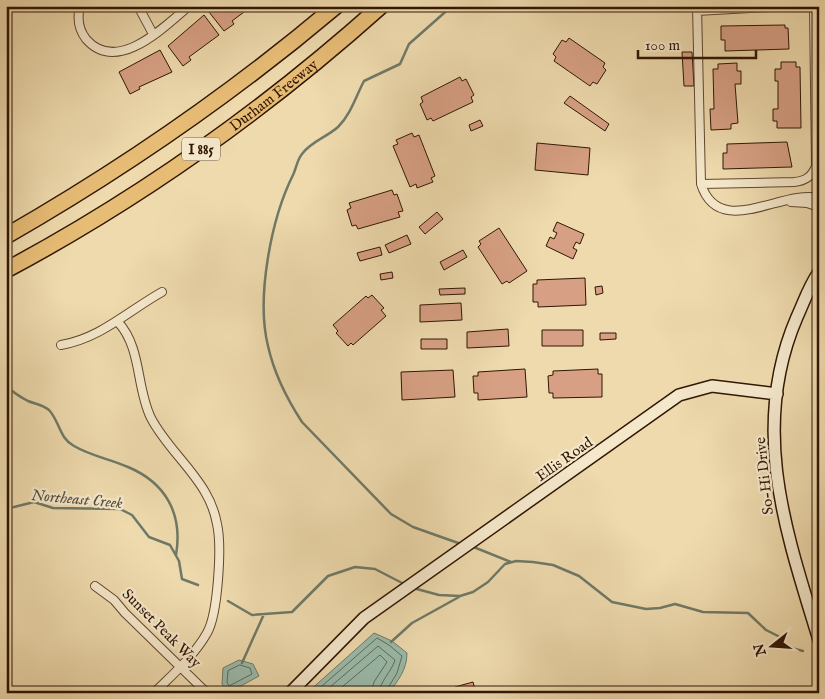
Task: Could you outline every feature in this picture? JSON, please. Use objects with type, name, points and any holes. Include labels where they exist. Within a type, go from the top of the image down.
[{"type":"highway","name":"Durham Freeway","points":[[6,236],[101,180],[180,127],[249,77],[336,6]]},
{"type":"highway","name":"Durham Freeway","points":[[6,270],[102,214],[197,152],[301,74],[381,6]]},
{"type":"main road","points":[[777,394],[783,358],[791,331],[819,272]]},
{"type":"main road","name":"Ellis Road","points":[[290,693],[364,618],[679,395],[712,386],[777,394]]},
{"type":"main road","name":"So-Hi Drive","points":[[777,394],[774,449],[780,502],[819,640]]},
{"type":"street","points":[[80,6],[78,19],[80,30],[92,45],[102,51],[112,53],[124,52],[154,34],[189,6]]},
{"type":"street","points":[[138,6],[154,34]]},
{"type":"street","points":[[789,6],[697,9],[701,184],[705,195],[719,208],[733,211],[786,202],[804,196],[819,198]]},
{"type":"street","points":[[701,184],[794,182],[805,180],[814,172],[816,166],[817,134],[814,6]]},
{"type":"street","points":[[786,202],[807,203],[819,207]]},
{"type":"street","points":[[61,345],[87,338],[118,322],[132,309],[162,292]]},
{"type":"street","points":[[118,322],[124,328],[133,350],[150,417],[206,494],[218,524],[219,546],[213,620],[204,638],[180,667],[154,693]]},
{"type":"street","name":"Sunset Peak Way","points":[[95,586],[114,600],[207,693]]},
{"type":"water","points":[[374,633],[392,641],[407,653],[404,670],[389,693],[307,693]]},
{"type":"water","points":[[239,660],[253,664],[259,676],[228,693],[222,684],[223,668]]},
{"type":"building","points":[[216,6],[252,6],[232,21],[234,24],[224,31],[209,12]]},
{"type":"building","points":[[204,15],[219,35],[189,57],[191,60],[183,66],[168,46]]},
{"type":"building","points":[[785,25],[785,28],[788,28],[789,49],[725,51],[725,40],[721,40],[721,26]]},
{"type":"building","points":[[569,38],[605,63],[603,67],[606,70],[597,84],[593,82],[590,86],[554,61],[556,57],[553,54],[562,40],[566,42]]},
{"type":"building","points":[[160,50],[172,72],[139,87],[140,89],[130,94],[119,72]]},
{"type":"building","points":[[682,52],[692,52],[694,86],[684,86]]},
{"type":"building","points":[[781,62],[796,62],[796,67],[800,67],[801,128],[777,128],[777,121],[773,121],[773,109],[778,109],[778,81],[775,81],[775,69],[781,69]]},
{"type":"building","points":[[737,63],[737,71],[741,71],[741,84],[735,84],[738,123],[731,124],[731,129],[711,130],[710,109],[714,109],[713,69],[718,69],[718,64]]},
{"type":"building","points":[[460,77],[462,81],[466,79],[474,95],[471,97],[473,102],[433,121],[431,118],[427,120],[420,104],[423,102],[421,97]]},
{"type":"building","points":[[570,96],[609,124],[605,131],[564,103]]},
{"type":"building","points":[[480,120],[483,126],[471,131],[469,125]]},
{"type":"building","points":[[412,133],[414,137],[419,135],[435,176],[431,178],[433,182],[417,188],[416,184],[410,187],[393,146],[398,144],[396,140]]},
{"type":"building","points":[[787,142],[792,167],[723,169],[723,153],[727,153],[727,144]]},
{"type":"building","points":[[537,143],[590,148],[588,175],[535,170]]},
{"type":"building","points":[[392,190],[394,195],[397,194],[403,211],[398,212],[400,217],[358,229],[356,225],[352,226],[347,210],[351,208],[349,203]]},
{"type":"building","points":[[437,212],[443,219],[425,234],[419,227]]},
{"type":"building","points":[[557,222],[584,234],[580,244],[576,242],[573,248],[577,250],[573,259],[546,246],[550,237],[554,239],[557,233],[553,231]]},
{"type":"building","points":[[499,228],[527,271],[509,283],[507,281],[502,284],[478,247],[481,244],[479,241]]},
{"type":"building","points":[[407,235],[411,244],[389,253],[385,245]]},
{"type":"building","points":[[380,247],[382,255],[360,261],[357,253]]},
{"type":"building","points":[[463,250],[467,257],[444,270],[440,262]]},
{"type":"building","points":[[392,272],[393,278],[381,280],[380,274]]},
{"type":"building","points":[[585,278],[586,305],[538,307],[538,302],[533,302],[533,284],[537,284],[537,280]]},
{"type":"building","points":[[602,286],[603,293],[596,295],[595,287]]},
{"type":"building","points":[[465,288],[465,294],[440,295],[439,289]]},
{"type":"building","points":[[372,295],[384,308],[381,310],[386,316],[353,345],[351,343],[348,346],[336,333],[338,331],[333,325],[366,296],[368,298]]},
{"type":"building","points":[[461,303],[462,320],[420,322],[420,305]]},
{"type":"building","points":[[508,329],[509,346],[467,348],[467,332]]},
{"type":"building","points":[[542,330],[583,330],[583,346],[542,346]]},
{"type":"building","points":[[600,333],[616,333],[616,339],[600,340]]},
{"type":"building","points":[[421,339],[447,339],[447,349],[421,349]]},
{"type":"building","points":[[525,369],[527,397],[478,400],[478,393],[474,393],[473,376],[478,376],[478,372]]},
{"type":"building","points":[[598,369],[598,374],[602,374],[602,397],[553,398],[553,393],[549,393],[548,376],[553,375],[553,371]]},
{"type":"building","points":[[453,370],[455,397],[402,400],[401,372]]},
{"type":"building","points":[[473,682],[476,693],[456,693],[455,687]]},
{"type":"waterway","points":[[452,6],[409,44],[400,64],[364,81],[343,122],[334,131],[309,146],[300,156],[285,193],[272,236],[265,282],[264,305],[268,346],[277,376],[302,422],[391,514],[413,527],[461,544]]},
{"type":"waterway","points":[[6,386],[25,399],[49,410],[69,443],[87,452],[128,467],[153,482],[162,491],[174,513],[178,540],[176,555]]},
{"type":"waterway","name":"Northeast Creek","points":[[6,509],[34,502],[53,508],[120,509],[132,515],[149,537],[170,545],[179,561],[182,579],[198,585]]},
{"type":"waterway","points":[[471,546],[511,562]]},
{"type":"waterway","name":"Northeast Creek","points":[[413,588],[439,595],[460,596],[473,592],[488,582],[505,564],[516,561],[553,565],[579,576],[612,602],[646,609],[675,604],[703,612],[748,613],[766,630],[780,637],[787,647],[803,651]]},
{"type":"waterway","name":"Northeast Creek","points":[[228,601],[252,615],[292,612],[328,576],[355,567],[375,569],[406,585]]},
{"type":"waterway","points":[[391,642],[412,623],[459,597]]},
{"type":"waterway","points":[[242,663],[264,614]]}]
